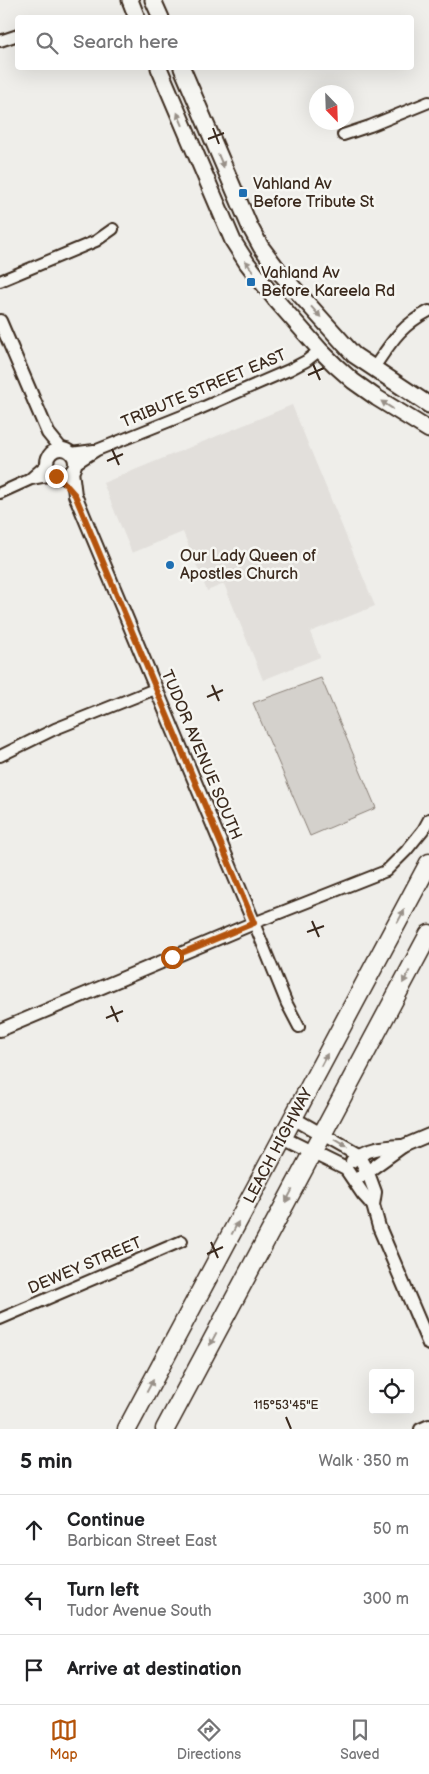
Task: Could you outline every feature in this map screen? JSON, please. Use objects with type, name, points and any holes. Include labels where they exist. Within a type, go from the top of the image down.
[{"type":"highway","name":"LEACH HIGHWAY","points":[[127,1429],[429,864]]},
{"type":"highway","name":"LEACH HIGHWAY","points":[[165,1429],[429,934]]},
{"type":"main road","points":[[153,0],[160,15]]},
{"type":"main road","points":[[160,70],[233,240],[247,263],[320,350],[352,381],[429,430]]},
{"type":"main road","points":[[183,70],[250,227],[261,247],[282,275],[354,355],[429,405]]},
{"type":"street","points":[[0,41],[15,36]]},
{"type":"street","points":[[343,135],[429,102]]},
{"type":"street","points":[[0,281],[96,241],[113,229]]},
{"type":"street","points":[[373,369],[397,334],[412,320],[429,311]]},
{"type":"street","name":"TUDOR AVENUE SOUTH","points":[[0,320],[287,1004],[299,1027]]},
{"type":"street","name":"TRIBUTE STREET EAST","points":[[0,493],[61,463],[248,388],[306,361],[320,350]]},
{"type":"street","points":[[0,756],[55,729],[155,689]]},
{"type":"street","points":[[0,1030],[254,923],[386,870],[406,851],[423,830],[429,819]]},
{"type":"street","points":[[293,1118],[358,1155],[368,1173],[375,1192],[373,1205]]},
{"type":"street","points":[[353,1180],[368,1173],[403,1146],[429,1135]]},
{"type":"street","points":[[282,1138],[346,1169],[373,1205],[383,1235],[429,1344]]},
{"type":"street","points":[[346,1169],[358,1155],[386,1147],[403,1146]]},
{"type":"street","name":"DEWEY STREET","points":[[0,1319],[182,1241]]},
{"type":"street","points":[[420,1429],[429,1425]]},
{"type":"shaded area","points":[[292,405],[375,606],[310,632],[320,657],[263,680],[224,584],[207,591],[183,532],[132,553],[103,483]]},
{"type":"shaded area","points":[[321,678],[376,808],[310,836],[253,703]]},
{"type":"place","name":"Vahland Av Before Tribute St","points":[[243,193]]},
{"type":"place","name":"Vahland Av Before Kareela Rd","points":[[251,282]]},
{"type":"place","name":"Our Lady Queen of Apostles Church","points":[[170,565]]},
{"type":"route","points":[[56,476],[75,495],[254,923],[172,957]]}]
